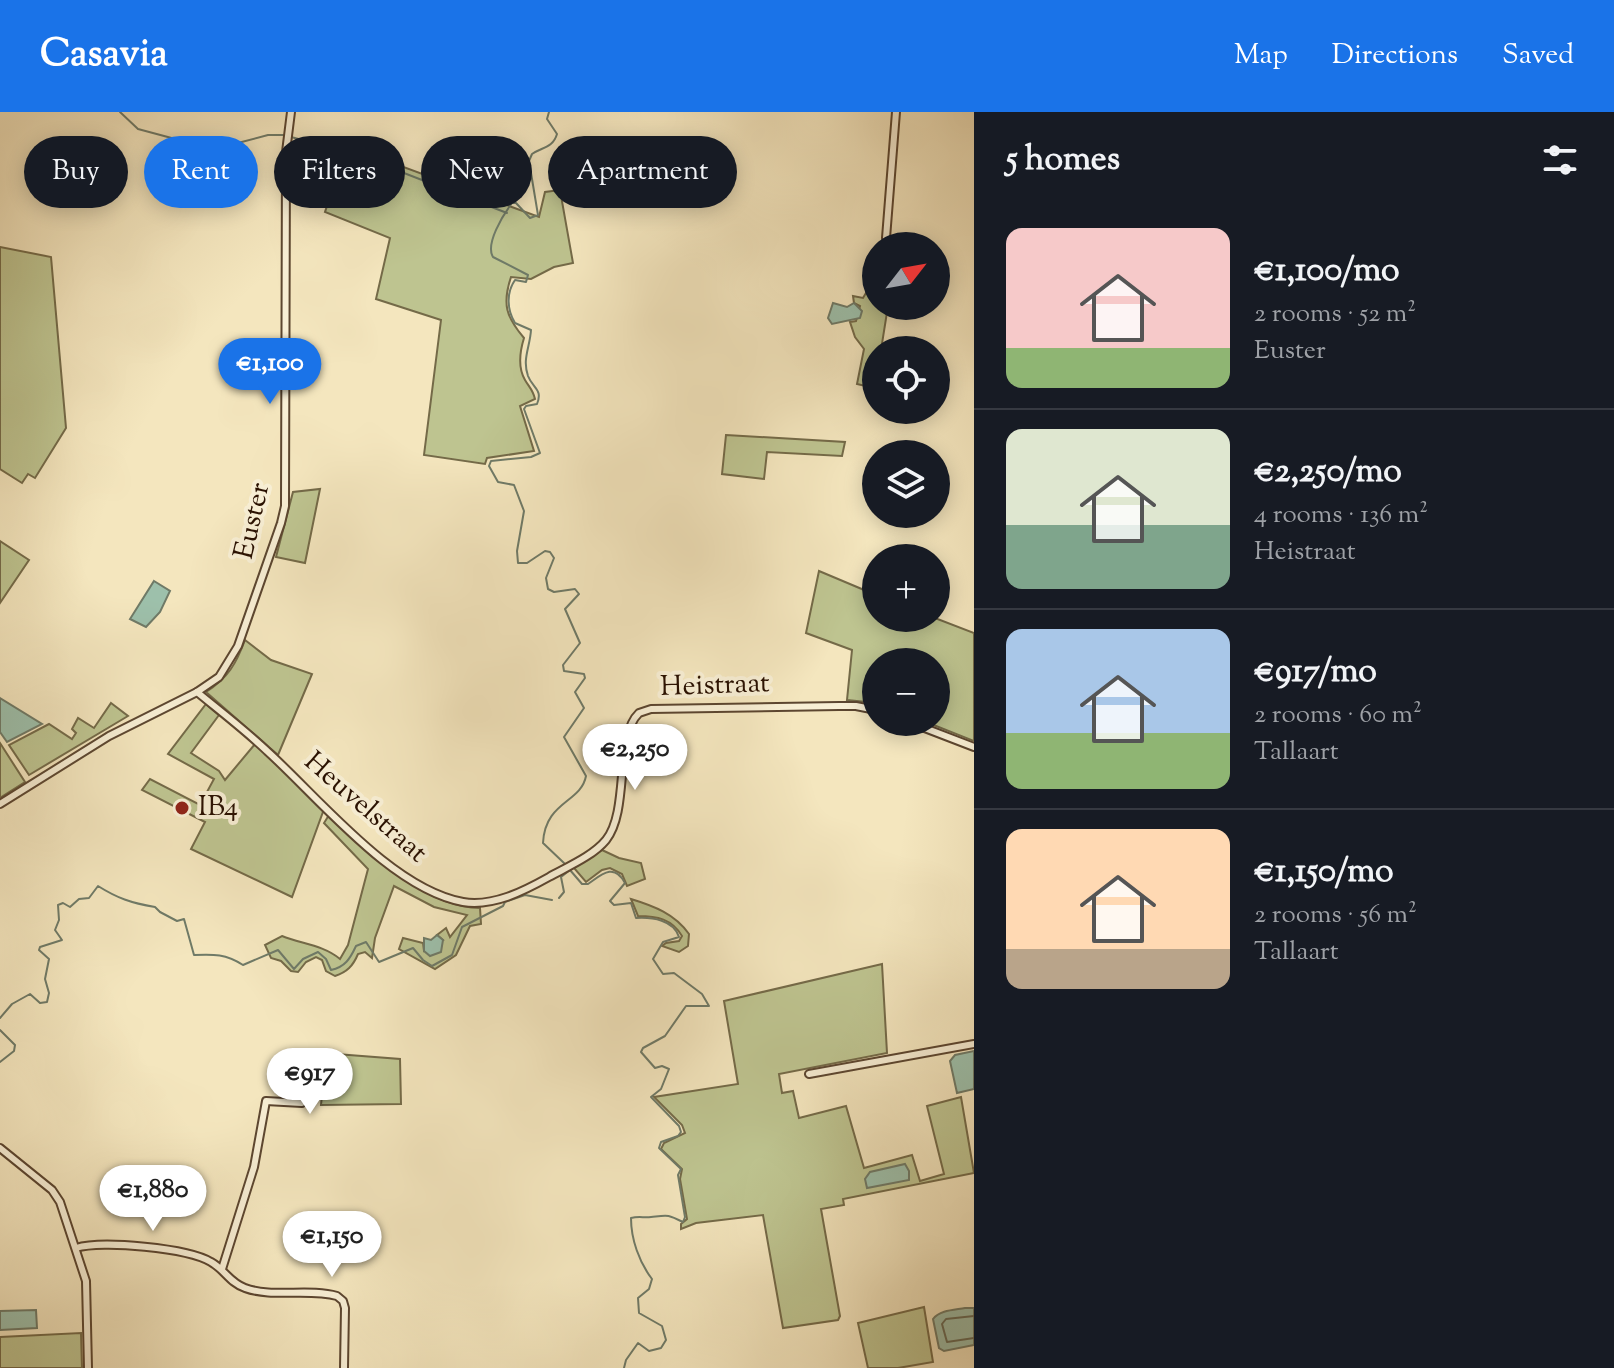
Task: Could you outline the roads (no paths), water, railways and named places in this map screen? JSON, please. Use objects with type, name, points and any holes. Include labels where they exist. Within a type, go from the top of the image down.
[{"type":"street","name":"Euster","points":[[0,804],[109,736],[197,692],[219,677],[238,646],[285,506],[286,152],[291,112]]},
{"type":"street","points":[[886,232],[896,112]]},
{"type":"street","name":"Heuvelstraat","points":[[197,692],[266,749],[394,870],[426,888],[464,902],[483,903],[500,900],[567,866]]},
{"type":"street","name":"Heistraat","points":[[567,866],[598,848],[613,827],[630,727],[639,713],[651,709],[862,707]]},
{"type":"street","points":[[945,736],[974,747]]},
{"type":"street","points":[[809,1074],[974,1044]]},
{"type":"street","points":[[222,1269],[254,1167],[266,1101],[302,1103],[309,1097],[314,1080]]},
{"type":"street","points":[[0,1148],[56,1195],[86,1281],[88,1368]]},
{"type":"street","points":[[76,1248],[145,1247],[204,1258],[222,1269],[232,1282],[247,1289],[337,1296],[345,1308],[344,1368]]},
{"type":"water","points":[[833,303],[847,307],[854,303],[862,311],[860,318],[832,324],[828,318]]},
{"type":"water","points":[[154,581],[170,591],[160,612],[146,627],[130,619]]},
{"type":"water","points":[[0,698],[42,724],[7,742],[0,732]]},
{"type":"water","points":[[437,935],[443,940],[441,952],[430,956],[424,951],[424,938],[431,940]]},
{"type":"water","points":[[974,1051],[974,1089],[957,1093],[950,1061],[955,1055]]},
{"type":"water","points":[[905,1164],[909,1180],[867,1188],[865,1179],[870,1172]]},
{"type":"water","points":[[974,1308],[974,1345],[944,1351],[939,1348],[933,1319],[943,1312]]},
{"type":"water","points":[[36,1310],[37,1328],[0,1330],[0,1311]]},
{"type":"waterway","points":[[120,112],[138,129],[179,140],[234,144],[268,135],[284,135]]},
{"type":"waterway","points":[[549,112],[547,119],[557,134],[555,139],[532,154],[529,161],[538,215],[530,218],[516,203],[512,203],[491,245],[493,257],[528,275],[526,282],[515,280],[509,302],[515,323],[531,330],[526,370],[539,399],[537,404],[524,409],[540,453],[531,457],[491,461],[489,466],[498,482],[514,485],[524,511],[518,563],[527,563],[545,551],[550,552],[554,558],[546,578],[548,589],[554,592],[575,589],[579,594],[565,609],[580,643],[563,665],[564,671],[584,674],[585,678],[575,692],[584,708],[564,737],[586,776],[583,785],[550,819],[543,843],[564,863]]},
{"type":"waterway","points":[[405,173],[507,213]]},
{"type":"waterway","points":[[559,898],[564,892],[561,877],[570,870],[582,884],[588,884],[607,872],[616,873],[625,883],[610,901],[614,905],[631,903],[636,918],[655,919],[667,923],[676,931],[679,937],[663,942],[653,959],[663,974],[674,973],[702,994],[709,1006],[686,1006],[665,1036],[641,1052],[655,1068],[662,1066],[669,1069],[661,1089],[651,1097],[681,1132],[661,1142],[659,1148],[681,1169],[678,1175],[685,1217],[683,1222],[667,1216],[631,1218],[637,1250],[652,1279],[649,1289],[638,1298],[639,1313],[662,1326],[666,1340],[661,1348],[649,1351],[638,1343],[624,1368]]},
{"type":"waterway","points":[[0,1018],[12,1004],[30,994],[40,1003],[47,1002],[49,993],[45,979],[49,959],[39,950],[62,940],[55,930],[59,920],[58,905],[63,903],[70,907],[79,899],[89,898],[98,886],[125,900],[155,907],[177,921],[184,919],[194,955],[220,956],[243,965],[278,950],[294,969],[303,959],[318,952],[331,970],[336,969],[346,962],[356,946],[366,942],[379,962],[413,948],[432,966],[452,955],[462,927],[503,906],[505,902],[525,895],[552,900]]},
{"type":"waterway","points":[[0,1030],[15,1045],[14,1051],[0,1062]]},
{"type":"place","name":"IB4","points":[[182,808]]}]
